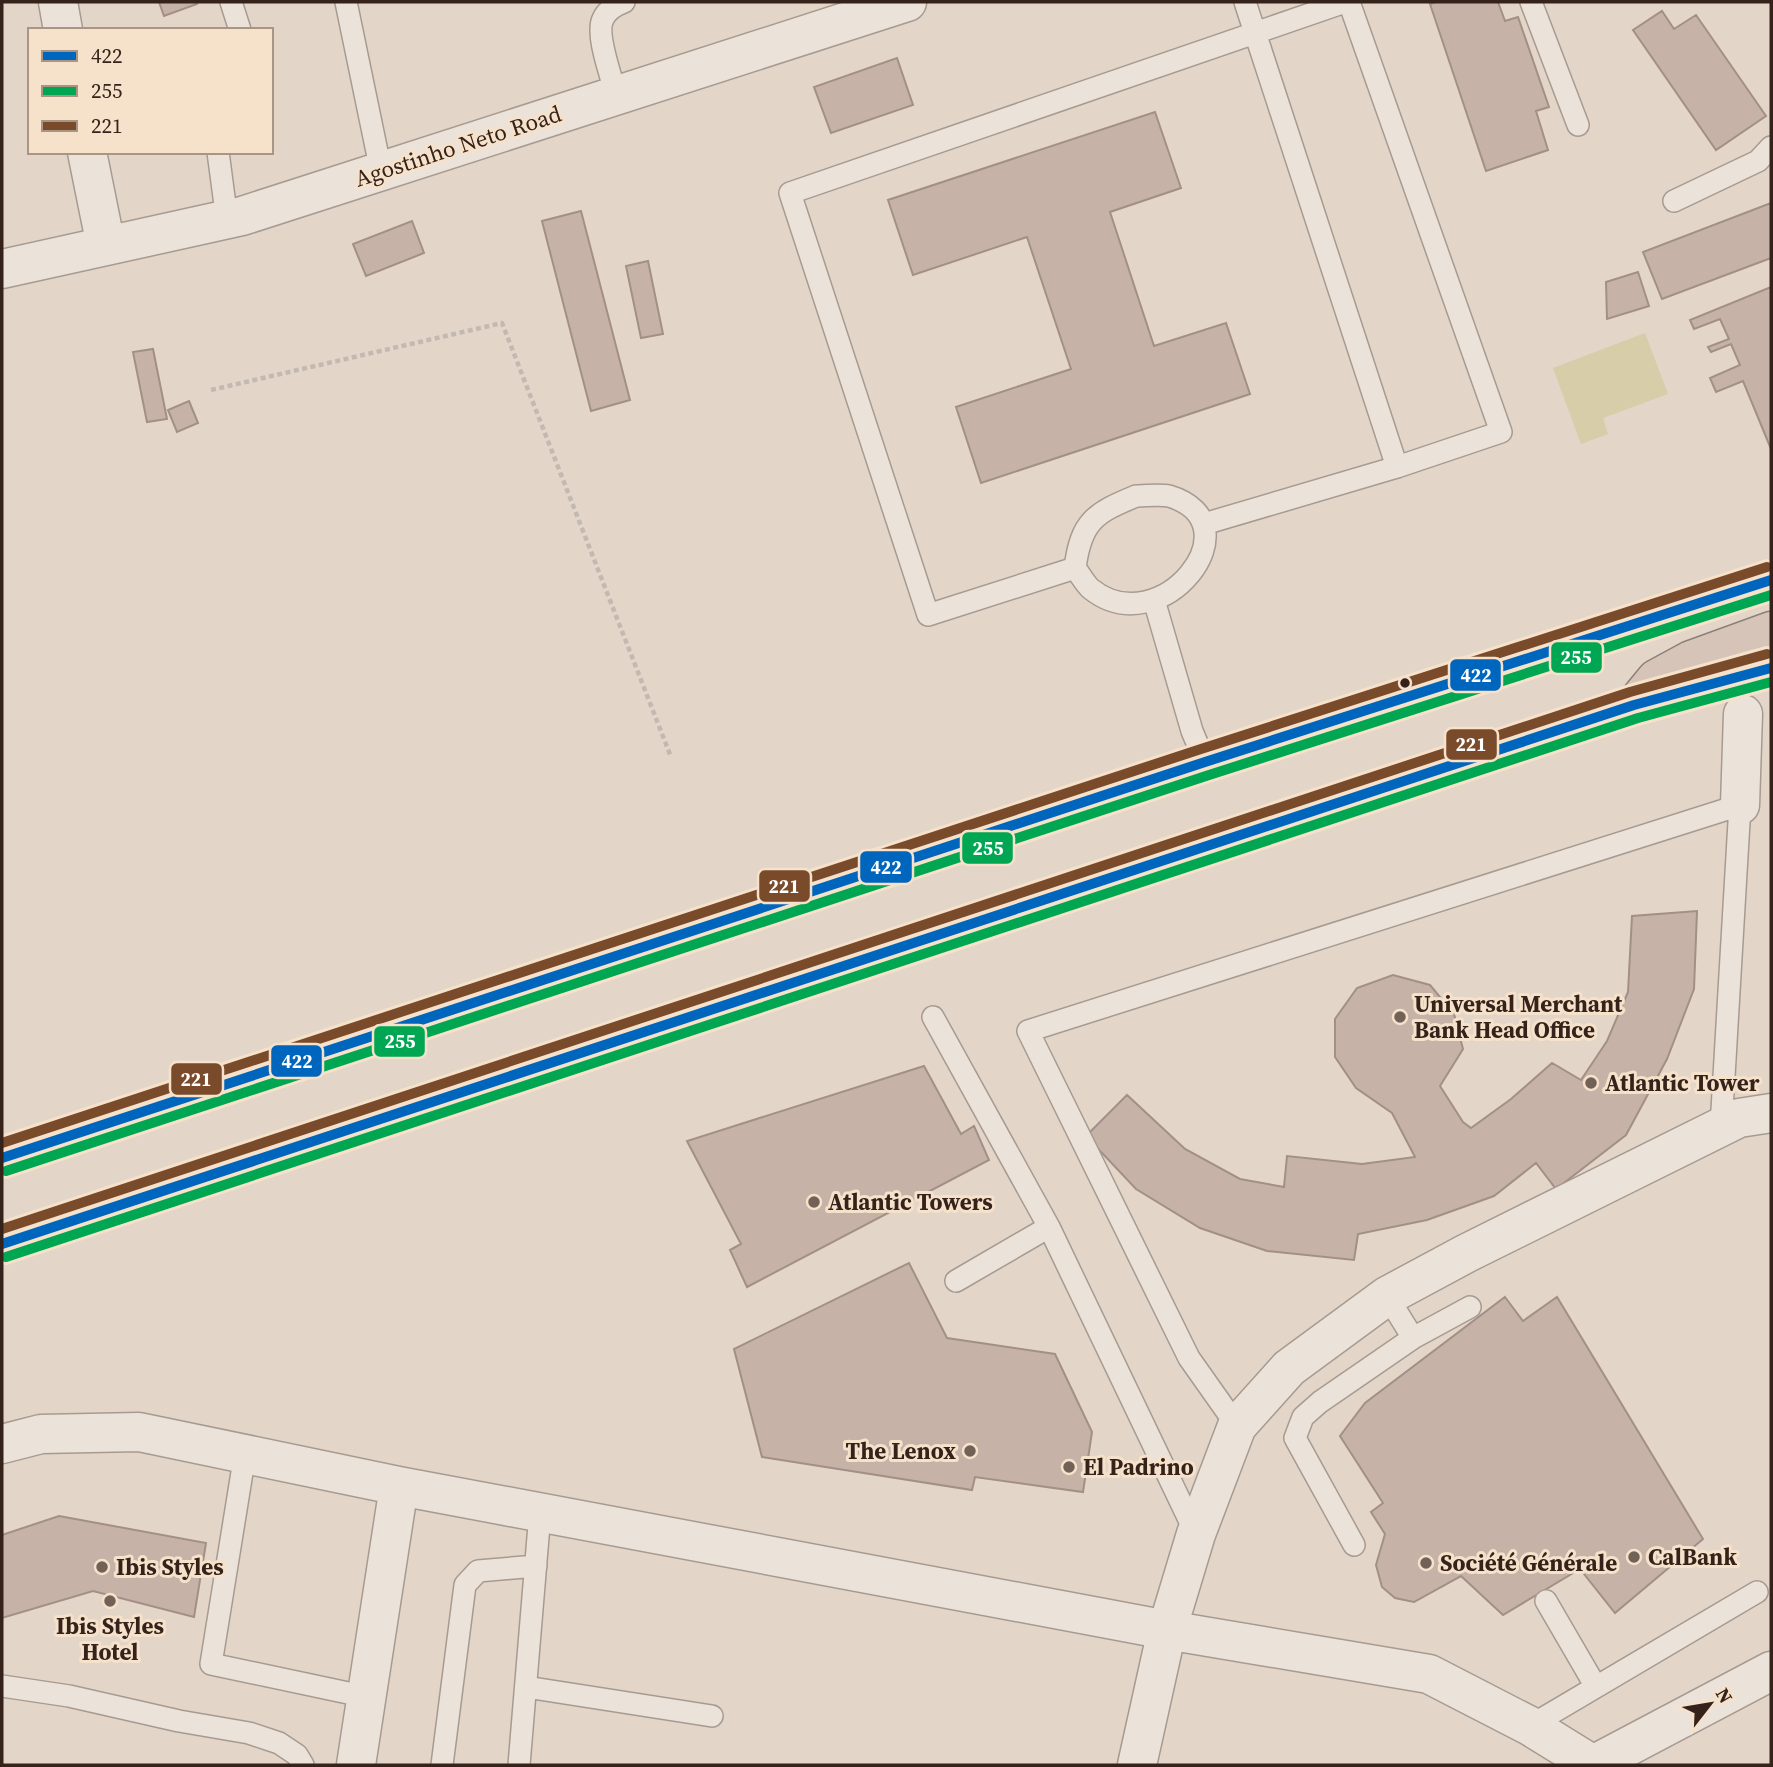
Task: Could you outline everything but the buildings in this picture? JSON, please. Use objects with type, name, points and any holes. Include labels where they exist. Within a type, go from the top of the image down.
[{"type":"highway","points":[[2,1158],[1205,762],[1771,580]]},
{"type":"highway","points":[[1634,705],[1656,679],[1691,660],[1771,631]]},
{"type":"highway","points":[[2,1244],[1634,705],[1771,667]]},
{"type":"street","points":[[58,2],[63,28]]},
{"type":"street","name":"Agostinho Neto Road","points":[[2,269],[227,220],[907,2]]},
{"type":"street","points":[[88,154],[106,246]]},
{"type":"street","points":[[1740,805],[1743,714]]},
{"type":"street","points":[[1137,1765],[1167,1630],[1196,1534],[1237,1426],[1289,1368],[1387,1296],[1467,1252],[1739,1118],[1771,1113]]},
{"type":"street","points":[[2,1444],[41,1434],[139,1432],[540,1513],[1167,1630],[1429,1674],[1530,1726],[1593,1765],[1771,1671]]},
{"type":"street","points":[[356,1765],[399,1486]]},
{"type":"lane","points":[[231,2],[239,28]]},
{"type":"lane","points":[[346,2],[381,171]]},
{"type":"lane","points":[[616,95],[601,38],[602,20],[613,6],[624,2]]},
{"type":"lane","points":[[1245,2],[1397,467]]},
{"type":"lane","points":[[1075,568],[928,615],[790,193],[1347,2],[1501,432],[1397,467],[1204,524]]},
{"type":"lane","points":[[1531,2],[1578,125]]},
{"type":"lane","points":[[1674,201],[1758,161],[1771,147]]},
{"type":"lane","points":[[218,154],[227,220]]},
{"type":"lane","points":[[1136,496],[1167,496],[1190,506],[1204,524],[1206,546],[1194,570],[1178,587],[1154,600],[1135,604],[1110,600],[1090,589],[1075,568],[1078,545],[1089,523],[1105,508],[1136,496]]},
{"type":"lane","points":[[1154,600],[1192,731],[1205,762]]},
{"type":"lane","points":[[1237,1426],[1189,1358],[1028,1031],[1740,805],[1721,1127]]},
{"type":"lane","points":[[933,1017],[1049,1227],[1196,1534]]},
{"type":"lane","points":[[956,1281],[1049,1227]]},
{"type":"lane","points":[[1387,1296],[1413,1338]]},
{"type":"lane","points":[[1354,1545],[1295,1438],[1303,1417],[1320,1402],[1413,1338],[1470,1307]]},
{"type":"lane","points":[[245,1454],[211,1664],[367,1697]]},
{"type":"lane","points":[[519,1765],[540,1513]]},
{"type":"lane","points":[[442,1765],[465,1584],[478,1571],[536,1566]]},
{"type":"lane","points":[[1530,1726],[1757,1592]]},
{"type":"lane","points":[[1546,1601],[1596,1687]]},
{"type":"lane","points":[[2,1686],[69,1696],[179,1721],[249,1733],[279,1743],[297,1755],[303,1765]]},
{"type":"lane","points":[[526,1687],[712,1716]]},
{"type":"path","points":[[211,390],[502,323],[671,757]]},
{"type":"shaded area","points":[[1645,333],[1668,394],[1603,418],[1608,434],[1581,444],[1553,368]]},
{"type":"transit line","name":"221","points":[[2,1143],[1201,749],[1767,567]]},
{"type":"transit line","name":"422","points":[[2,1158],[1205,762],[1771,580]]},
{"type":"transit line","name":"255","points":[[6,1171],[1209,775],[1771,595]]},
{"type":"transit line","name":"221","points":[[2,1229],[1630,692],[1767,654]]},
{"type":"transit line","name":"422","points":[[2,1244],[1634,705],[1771,668]]},
{"type":"transit line","name":"255","points":[[6,1257],[1638,718],[1771,682]]},
{"type":"place","name":"Universal Merchant Bank Head Office","points":[[1400,1017]]},
{"type":"place","name":"Atlantic Tower","points":[[1591,1083]]},
{"type":"place","name":"Atlantic Towers","points":[[814,1202]]},
{"type":"place","name":"The Lenox","points":[[970,1451]]},
{"type":"place","name":"El Padrino","points":[[1069,1467]]},
{"type":"place","name":"CalBank","points":[[1634,1557]]},
{"type":"place","name":"Société Générale","points":[[1426,1563]]},
{"type":"place","name":"Ibis Styles","points":[[102,1567]]},
{"type":"place","name":"Ibis Styles Hotel","points":[[110,1601]]}]
